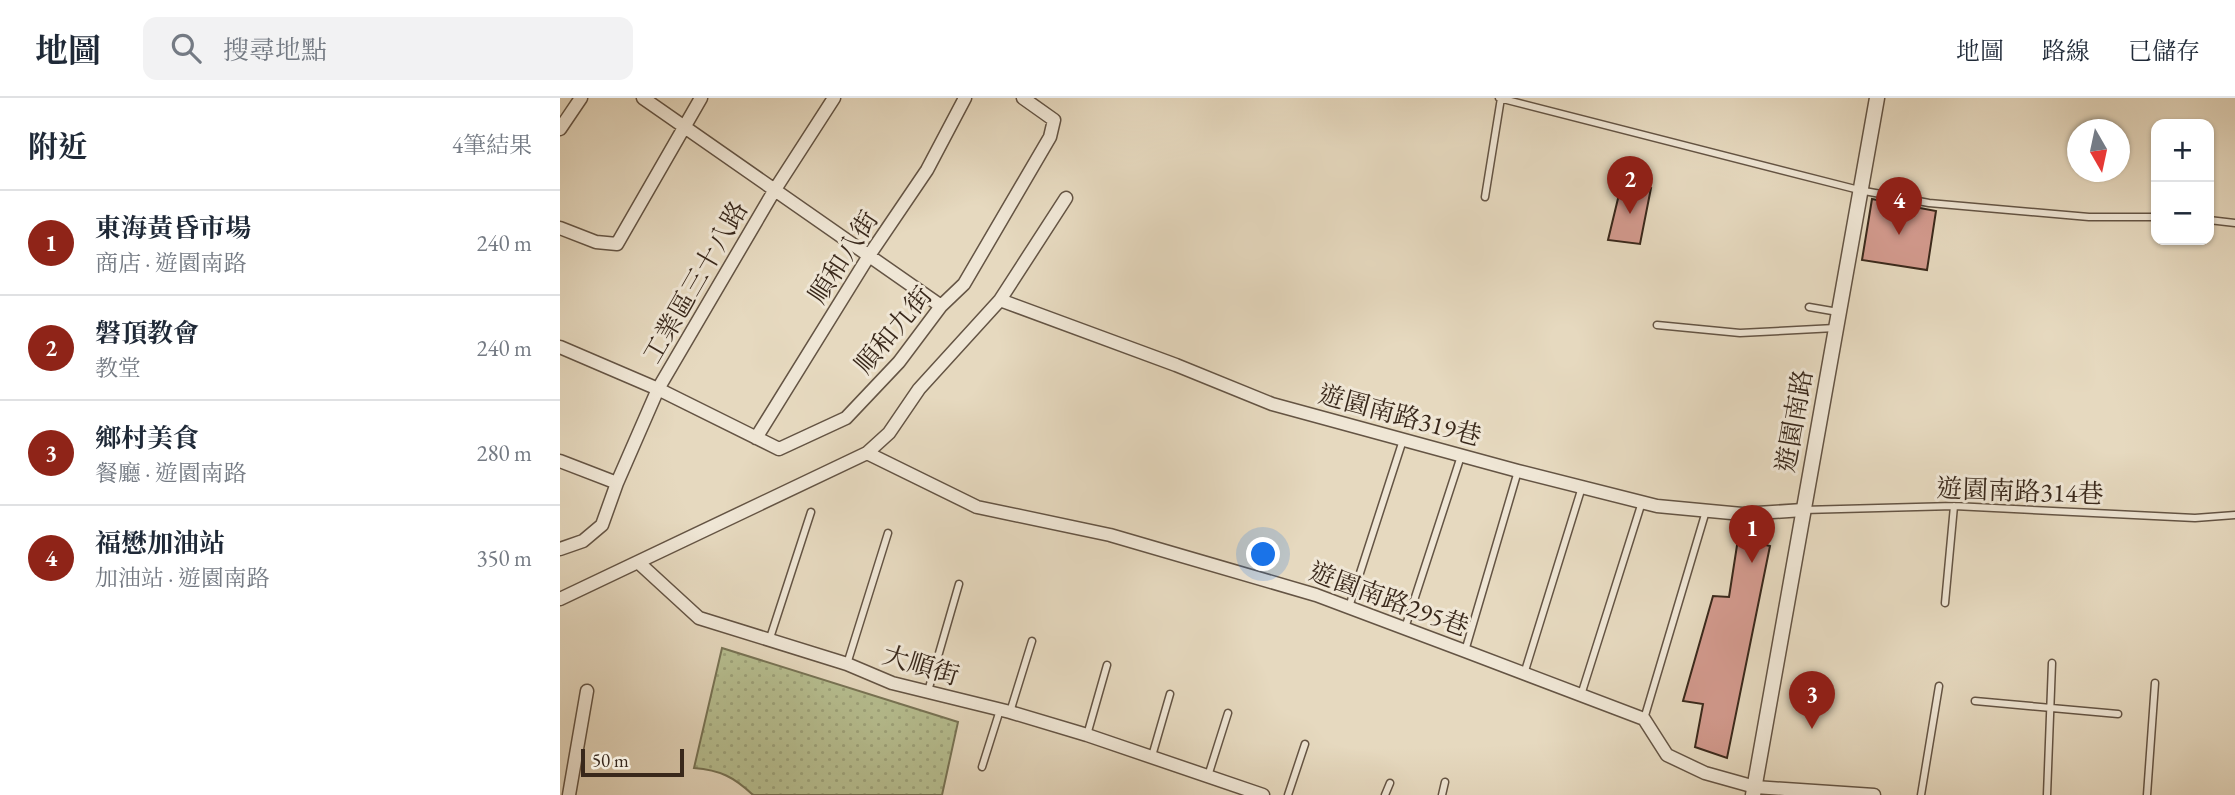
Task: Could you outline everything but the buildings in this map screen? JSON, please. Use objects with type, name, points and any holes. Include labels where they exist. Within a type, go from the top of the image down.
[{"type":"street","points":[[560,129],[581,98]]},
{"type":"street","name":"工業區三十八路","points":[[560,550],[583,541],[603,525],[617,483],[658,389],[774,191],[683,129],[643,98]]},
{"type":"street","points":[[560,228],[596,242],[617,244],[701,98]]},
{"type":"street","points":[[834,98],[774,191],[870,254],[941,306]]},
{"type":"street","name":"順和八街","points":[[756,438],[870,254],[927,170],[965,98]]},
{"type":"street","name":"順和九街","points":[[658,389],[779,449],[846,418],[899,362],[941,306],[964,284],[1050,137],[1054,120],[1023,98]]},
{"type":"street","name":"遊園南路","points":[[1754,791],[1877,98]]},
{"type":"street","points":[[560,600],[867,453],[889,433],[919,389],[1000,300],[1066,198]]},
{"type":"street","name":"遊園南路319巷","points":[[1000,300],[1176,365],[1272,404],[1518,471],[1642,502],[1706,511],[1742,514],[1803,510]]},
{"type":"street","name":"工業區三十八路","points":[[560,347],[658,389]]},
{"type":"street","name":"遊園南路295巷","points":[[867,453],[977,507],[1110,535],[1349,607],[1644,719]]},
{"type":"street","points":[[560,461],[617,483]]},
{"type":"street","name":"大順街","points":[[639,563],[699,618],[847,664],[892,683],[1087,735],[1263,795]]},
{"type":"street","points":[[569,795],[587,691]]},
{"type":"street","points":[[1644,719],[1667,755],[1705,773],[1754,791],[1874,795]]},
{"type":"lane","points":[[1485,197],[1500,98],[1859,190],[1942,204],[2089,217],[2151,217]]},
{"type":"lane","points":[[2214,221],[2235,223]]},
{"type":"lane","points":[[1809,307],[1838,312]]},
{"type":"lane","points":[[1657,325],[1740,333],[1835,328]]},
{"type":"lane","points":[[1349,607],[1403,440]]},
{"type":"lane","points":[[1405,628],[1461,456]]},
{"type":"lane","points":[[1465,651],[1518,471]]},
{"type":"lane","points":[[1524,674],[1582,487]]},
{"type":"lane","points":[[1581,695],[1642,502]]},
{"type":"lane","points":[[1945,603],[1954,506]]},
{"type":"lane","name":"遊園南路314巷","points":[[1803,510],[1954,506],[2195,518],[2235,515]]},
{"type":"lane","points":[[1644,719],[1706,511]]},
{"type":"lane","points":[[769,640],[811,512]]},
{"type":"lane","points":[[847,664],[888,533]]},
{"type":"lane","points":[[928,691],[959,584]]},
{"type":"lane","points":[[982,766],[1032,641]]},
{"type":"lane","points":[[2047,795],[2052,663]]},
{"type":"lane","points":[[1087,735],[1107,664]]},
{"type":"lane","points":[[2147,795],[2155,682]]},
{"type":"lane","points":[[1921,795],[1938,686]]},
{"type":"lane","points":[[1151,758],[1170,694]]},
{"type":"lane","points":[[1975,701],[2118,714]]},
{"type":"lane","points":[[1208,775],[1228,713]]},
{"type":"lane","points":[[1288,795],[1305,744]]},
{"type":"lane","points":[[1442,795],[1445,782]]},
{"type":"lane","points":[[1385,795],[1390,783]]},
{"type":"green space","points":[[722,648],[958,722],[942,795],[753,795],[726,776],[694,768]]},
{"type":"place","name":"磐頂教會","points":[[1630,214]]},
{"type":"place","name":"福懋加油站","points":[[1899,235]]},
{"type":"place","name":"東海黃昏市場","points":[[1752,563]]},
{"type":"place","name":"鄉村美食","points":[[1812,729]]}]
